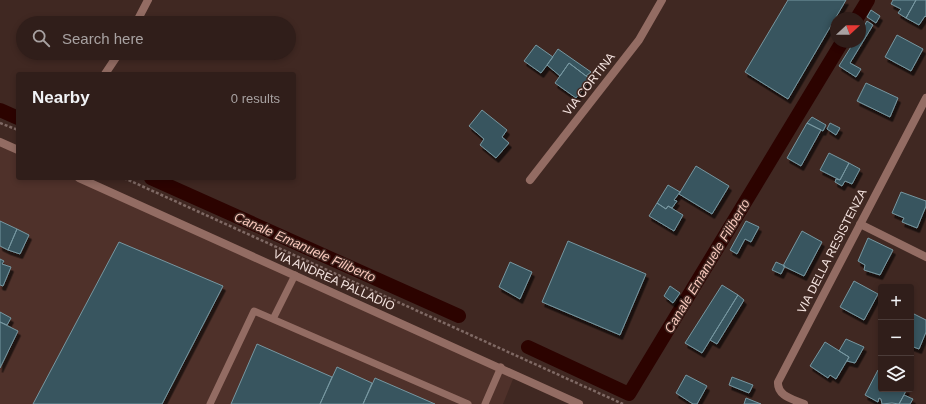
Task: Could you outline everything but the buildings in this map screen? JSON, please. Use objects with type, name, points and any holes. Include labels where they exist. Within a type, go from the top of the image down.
[{"type":"street","points":[[140,16],[148,0]]},
{"type":"street","name":"VIA CORTINA","points":[[530,180],[639,40],[662,0]]},
{"type":"street","points":[[106,72],[114,60]]},
{"type":"street","name":"VIA DELLA RESISTENZA","points":[[804,404],[783,395],[778,387],[778,382],[926,98]]},
{"type":"street","points":[[0,142],[16,149]]},
{"type":"street","name":"VIA ANDREA PALLADIO","points":[[83,180],[579,404]]},
{"type":"street","points":[[860,224],[926,257]]},
{"type":"lane","points":[[273,319],[295,275]]},
{"type":"lane","points":[[210,404],[254,312],[468,404]]},
{"type":"lane","points":[[485,404],[500,368]]},
{"type":"path","points":[[0,122],[16,129]]},
{"type":"path","points":[[128,180],[623,404]]},
{"type":"shaded area","points":[[0,142],[16,149],[16,180],[83,180],[515,374],[503,404],[0,404]]},
{"type":"waterway","name":"Canale Emanuele Filiberto","points":[[861,12],[868,0]]},
{"type":"waterway","name":"Canale Emanuele Filiberto","points":[[528,347],[629,394],[838,48]]},
{"type":"waterway","name":"Canale Emanuele Filiberto","points":[[0,110],[16,117]]},
{"type":"waterway","name":"Canale Emanuele Filiberto","points":[[155,180],[459,316]]}]
